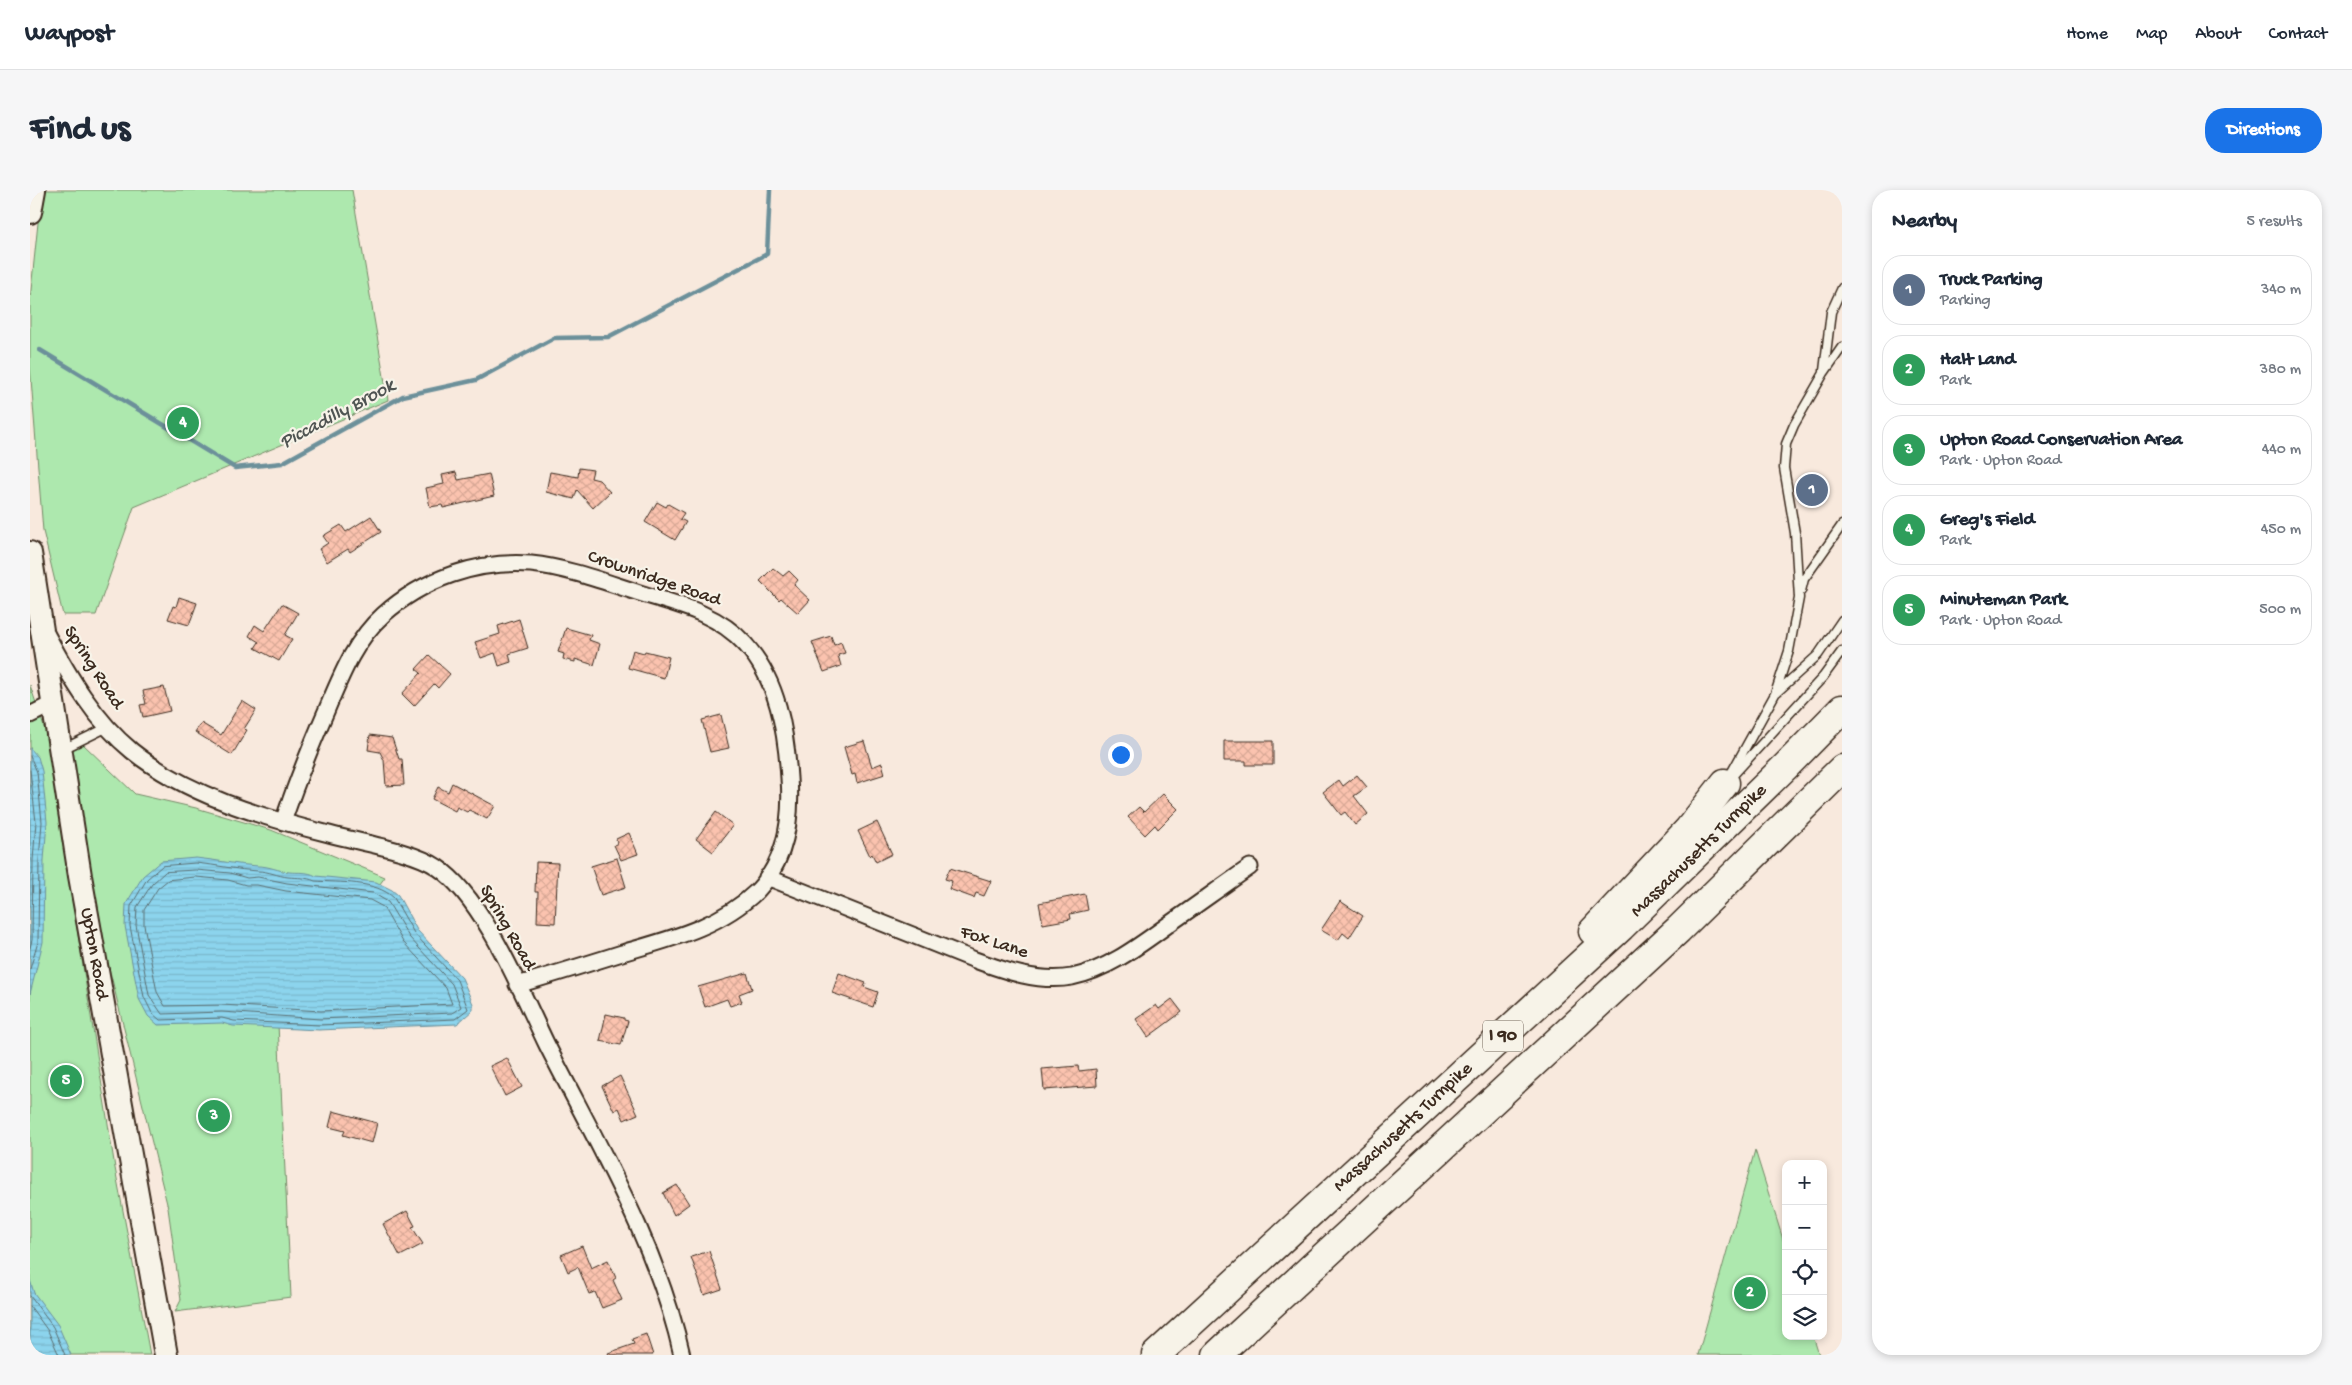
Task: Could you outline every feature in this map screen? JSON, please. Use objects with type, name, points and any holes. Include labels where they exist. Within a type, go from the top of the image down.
[{"type":"highway","name":"Massachusetts Turnpike","points":[[1156,1355],[1645,905],[1842,709]]},
{"type":"highway","name":"I 90","points":[[1217,1355],[1678,930],[1842,769]]},
{"type":"highway","points":[[1496,1042],[1602,922],[1689,829],[1725,784]]},
{"type":"main road","points":[[30,212],[34,190]]},
{"type":"main road","name":"Upton Road","points":[[30,553],[59,751],[166,1355]]},
{"type":"street","name":"Crownridge Road","points":[[283,822],[304,762],[343,671],[360,642],[381,617],[406,596],[443,578],[466,570],[499,564],[532,564],[564,570],[690,609],[720,622],[745,644],[764,670],[778,700],[791,798],[787,831],[778,862],[758,889],[734,911],[705,926],[665,941],[517,985]]},
{"type":"street","name":"Spring Road","points":[[39,619],[69,674],[108,727],[131,750],[186,786],[283,822],[406,854],[437,866],[461,888],[480,915],[632,1208],[657,1269],[682,1355]]},
{"type":"street","points":[[30,715],[52,704]]},
{"type":"street","name":"Fox Lane","points":[[767,876],[1006,972],[1038,978],[1071,977],[1102,967],[1131,951],[1250,867]]},
{"type":"lane","points":[[1824,372],[1831,312],[1842,288]]},
{"type":"lane","points":[[1799,598],[1795,533],[1784,468],[1786,444],[1794,425],[1824,372],[1842,347]]},
{"type":"lane","points":[[1725,784],[1774,694],[1789,651],[1804,579],[1842,525]]},
{"type":"lane","points":[[1774,694],[1818,655],[1842,620]]},
{"type":"lane","points":[[1725,784],[1823,677],[1842,651]]},
{"type":"lane","points":[[59,751],[108,727]]},
{"type":"green space","points":[[44,190],[352,190],[388,400],[134,507],[96,615],[63,615],[43,531],[30,366],[30,300],[38,223]]},
{"type":"green space","points":[[30,685],[64,787],[66,859],[115,1168],[150,1355],[30,1355]]},
{"type":"green space","points":[[83,744],[135,794],[196,808],[271,830],[385,877],[278,1024],[291,1297],[175,1312],[181,1300],[168,1208],[57,755]]},
{"type":"green space","points":[[1755,1150],[1782,1236],[1782,1340],[1814,1340],[1819,1355],[1698,1355]]},
{"type":"water","points":[[30,748],[38,757],[42,771],[47,822],[44,860],[43,942],[30,994]]},
{"type":"water","points":[[196,858],[309,873],[316,876],[376,882],[392,890],[398,895],[417,930],[462,978],[473,1004],[473,1010],[457,1024],[319,1030],[233,1026],[222,1023],[158,1025],[148,1016],[139,999],[125,926],[126,904],[143,876],[161,861]]},
{"type":"water","points":[[30,1280],[34,1293],[58,1325],[71,1355],[30,1355]]},
{"type":"building","points":[[579,468],[593,470],[591,478],[599,480],[610,492],[593,508],[577,490],[574,499],[546,492],[550,472],[578,477]]},
{"type":"building","points":[[456,472],[458,480],[489,474],[494,496],[443,508],[442,505],[430,507],[426,488],[444,484],[442,475]]},
{"type":"building","points":[[657,502],[666,507],[668,504],[684,513],[680,519],[686,522],[675,540],[645,522]]},
{"type":"building","points":[[371,516],[381,532],[350,552],[348,549],[327,562],[319,549],[328,543],[323,536],[341,525],[346,532]]},
{"type":"building","points":[[773,568],[783,576],[789,571],[798,580],[794,585],[810,600],[798,613],[781,598],[779,600],[760,581]]},
{"type":"building","points":[[179,597],[197,603],[189,625],[168,619],[173,606],[176,607]]},
{"type":"building","points":[[282,604],[298,613],[285,635],[292,639],[279,661],[255,648],[259,642],[249,636],[255,625],[264,631]]},
{"type":"building","points":[[519,619],[528,648],[509,654],[511,662],[499,666],[495,653],[481,658],[475,642],[500,634],[498,626]]},
{"type":"building","points":[[566,628],[591,635],[589,640],[600,644],[594,665],[575,659],[575,662],[563,659],[564,654],[558,652]]},
{"type":"building","points":[[831,636],[834,645],[841,642],[845,653],[838,655],[841,666],[824,672],[812,642]]},
{"type":"building","points":[[633,650],[669,657],[664,678],[628,668]]},
{"type":"building","points":[[429,655],[450,674],[438,688],[434,684],[414,706],[402,694],[421,673],[416,669]]},
{"type":"building","points":[[164,687],[170,711],[143,717],[140,705],[146,704],[143,691]]},
{"type":"building","points":[[242,701],[256,710],[244,729],[247,730],[232,755],[195,732],[201,723],[221,735]]},
{"type":"building","points":[[721,715],[729,748],[710,752],[702,720]]},
{"type":"building","points":[[370,735],[392,738],[399,759],[402,759],[404,785],[386,786],[384,760],[380,752],[368,750]]},
{"type":"building","points":[[864,741],[872,767],[882,763],[885,774],[857,783],[855,774],[852,775],[844,747]]},
{"type":"building","points":[[1224,741],[1273,741],[1273,765],[1246,765],[1246,761],[1224,761]]},
{"type":"building","points":[[1357,775],[1367,787],[1354,796],[1368,814],[1355,825],[1345,812],[1341,815],[1323,792],[1339,780],[1343,786]]},
{"type":"building","points":[[452,783],[495,806],[487,819],[469,810],[467,812],[457,807],[455,811],[432,799],[438,787],[448,792]]},
{"type":"building","points":[[1163,794],[1178,809],[1158,829],[1155,825],[1145,835],[1128,817],[1139,807],[1144,812]]},
{"type":"building","points":[[716,812],[733,825],[713,852],[696,839]]},
{"type":"building","points":[[877,822],[892,854],[876,862],[872,854],[870,856],[858,831]]},
{"type":"building","points":[[629,833],[638,854],[621,860],[614,845],[618,843],[616,839]]},
{"type":"building","points":[[617,858],[626,887],[601,895],[591,866]]},
{"type":"building","points":[[536,862],[558,863],[555,923],[537,922]]},
{"type":"building","points":[[950,868],[991,881],[984,896],[976,893],[974,898],[949,889],[952,881],[945,879]]},
{"type":"building","points":[[1085,894],[1088,910],[1070,914],[1071,919],[1043,924],[1039,903]]},
{"type":"building","points":[[1340,901],[1363,916],[1349,938],[1343,933],[1338,940],[1321,930]]},
{"type":"building","points":[[747,973],[752,989],[739,994],[742,1002],[730,1006],[727,999],[705,1007],[698,987]]},
{"type":"building","points":[[839,973],[866,983],[864,987],[878,992],[873,1007],[832,993]]},
{"type":"building","points":[[1172,999],[1182,1012],[1148,1037],[1136,1019],[1156,1005],[1159,1009]]},
{"type":"building","points":[[606,1014],[624,1018],[624,1020],[628,1021],[621,1045],[600,1041]]},
{"type":"building","points":[[507,1058],[522,1087],[505,1096],[490,1066]]},
{"type":"building","points":[[1078,1066],[1079,1071],[1096,1069],[1097,1086],[1044,1090],[1042,1069]]},
{"type":"building","points":[[620,1076],[638,1114],[624,1120],[619,1108],[614,1111],[602,1086]]},
{"type":"building","points":[[333,1111],[377,1123],[372,1143],[343,1135],[345,1131],[329,1127]]},
{"type":"building","points":[[677,1185],[689,1204],[674,1215],[663,1193]]},
{"type":"building","points":[[407,1211],[415,1226],[412,1227],[423,1244],[400,1256],[383,1224]]},
{"type":"building","points":[[582,1246],[591,1268],[608,1260],[616,1278],[613,1280],[622,1300],[602,1308],[595,1292],[589,1294],[578,1267],[568,1272],[561,1255]]},
{"type":"building","points":[[709,1251],[722,1289],[704,1295],[691,1257]]},
{"type":"building","points":[[646,1334],[653,1355],[609,1355],[608,1353],[634,1344],[632,1339]]},
{"type":"waterway","name":"Piccadilly Brook","points":[[40,350],[235,468],[282,463],[403,396],[476,380],[554,338],[608,337],[767,254],[770,190]]},
{"type":"place","name":"Greg's Field","points":[[183,423]]},
{"type":"place","name":"Truck Parking","points":[[1812,490]]},
{"type":"place","name":"Minuteman Park","points":[[66,1081]]},
{"type":"place","name":"Upton Road Conservation Area","points":[[214,1116]]},
{"type":"place","name":"Halt Land","points":[[1750,1293]]}]
